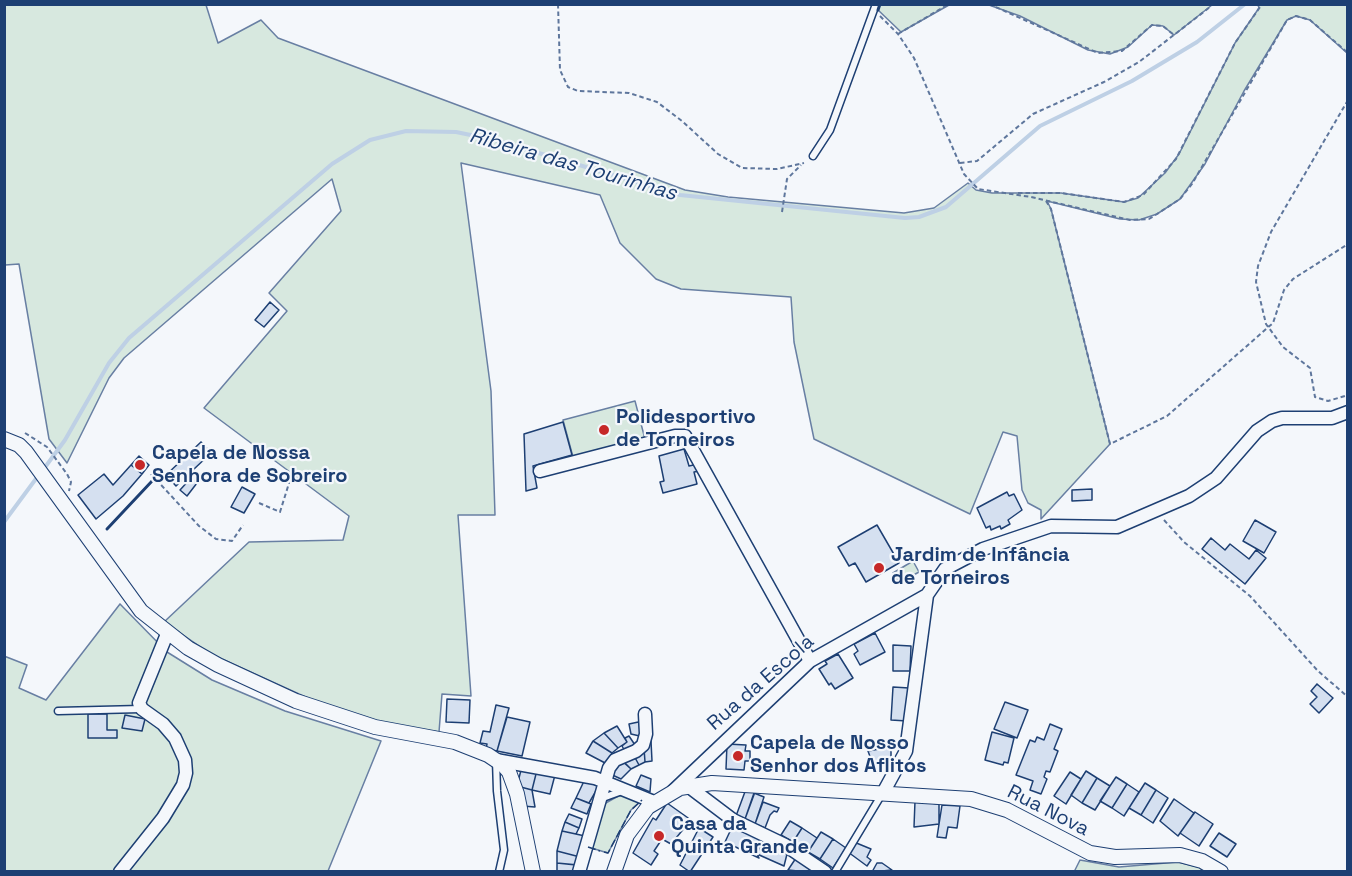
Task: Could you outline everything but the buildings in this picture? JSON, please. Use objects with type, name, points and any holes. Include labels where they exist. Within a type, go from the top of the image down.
[{"type":"street","points":[[883,793],[906,751],[927,595],[937,576],[945,569],[983,549],[1045,527],[1117,527],[1207,485],[1226,468],[1257,431],[1272,421],[1282,418],[1332,418],[1347,412]]},
{"type":"street","points":[[540,471],[675,436],[685,436],[693,446],[810,661]]},
{"type":"street","points":[[4,439],[19,446],[31,458],[134,600],[167,634],[218,665],[296,701],[375,727],[455,742],[496,760],[604,781],[654,802]]},
{"type":"street","name":"Rua da Escola","points":[[673,791],[810,661],[927,595]]},
{"type":"street","points":[[120,872],[162,818],[183,785],[186,773],[185,760],[175,738],[163,724],[142,709],[140,695],[167,634]]},
{"type":"street","points":[[579,872],[604,781],[615,760],[636,751],[643,745],[646,734],[645,714]]},
{"type":"street","points":[[496,760],[509,772],[517,794],[533,872]]},
{"type":"street","name":"Rua Nova","points":[[614,872],[621,846],[631,827],[654,802],[673,791],[688,786],[712,783],[977,800],[1007,810],[1090,853],[1115,857],[1180,855],[1196,859],[1221,872]]},
{"type":"street","points":[[688,786],[733,820],[785,845],[825,872]]},
{"type":"lane","points":[[813,156],[830,130],[874,7]]},
{"type":"lane","points":[[58,711],[142,709]]},
{"type":"lane","points":[[496,760],[496,791],[504,850],[499,872]]},
{"type":"lane","points":[[597,801],[612,793],[627,791]]},
{"type":"lane","points":[[835,872],[883,793]]},
{"type":"path","points":[[558,4],[560,70],[568,87],[578,91],[629,93],[657,102],[718,154],[742,168],[777,169],[804,163]]},
{"type":"path","points":[[898,34],[949,4]]},
{"type":"path","points":[[989,4],[1098,53],[1122,51],[1152,25],[1163,26],[1174,35]]},
{"type":"path","points":[[874,7],[898,34],[914,57],[964,174],[976,186],[983,191],[1061,193],[1124,202],[1143,195],[1176,159],[1235,43],[1260,7]]},
{"type":"path","points":[[960,163],[977,161],[1033,114],[1118,74],[1210,7]]},
{"type":"path","points":[[1006,193],[1120,219],[1139,220],[1157,214],[1180,199],[1205,164],[1287,20],[1296,16],[1310,20],[1347,53]]},
{"type":"path","points":[[1347,100],[1263,250],[1256,282],[1262,313],[1268,328],[1283,347],[1310,368],[1315,397],[1328,401],[1347,395]]},
{"type":"path","points":[[782,212],[787,179],[813,156]]},
{"type":"path","points":[[1046,201],[1051,209],[1110,444],[1167,416],[1268,328],[1277,316],[1287,285],[1347,244]]},
{"type":"path","points":[[47,447],[67,474]]},
{"type":"path","points":[[151,474],[199,526],[216,538],[232,541],[243,525]]},
{"type":"path","points":[[259,503],[280,512],[290,480]]},
{"type":"path","points":[[1156,510],[1184,542],[1251,596],[1318,671],[1347,697]]},
{"type":"shaded area","points":[[880,4],[949,5],[901,32],[878,10]]},
{"type":"shaded area","points":[[5,5],[206,5],[218,43],[261,20],[278,38],[685,190],[728,197],[904,213],[934,208],[968,183],[976,190],[992,193],[1061,193],[1124,202],[1138,198],[1165,173],[1179,154],[1235,43],[1259,8],[1258,5],[1347,5],[1347,53],[1310,20],[1296,16],[1287,20],[1244,91],[1205,164],[1180,199],[1157,214],[1139,220],[1120,219],[1047,201],[1051,209],[1110,444],[1041,519],[1041,510],[1028,503],[1022,490],[1017,436],[1003,432],[970,514],[814,439],[794,342],[791,297],[681,289],[656,279],[620,243],[600,195],[461,163],[491,391],[495,515],[458,515],[471,696],[442,694],[439,732],[383,724],[321,704],[211,654],[164,622],[249,542],[343,540],[349,516],[204,408],[287,311],[269,293],[341,211],[332,179],[124,358],[109,378],[67,463],[49,439],[19,264],[5,265]]},
{"type":"shaded area","points":[[989,5],[1212,5],[1174,35],[1163,26],[1152,25],[1128,47],[1110,54],[1088,50],[1020,16]]},
{"type":"shaded area","name":"Polidesportivo de Torneiros","points":[[635,401],[645,439],[573,457],[563,420]]},
{"type":"shaded area","points":[[913,561],[919,572],[899,583],[893,573]]},
{"type":"shaded area","points":[[120,604],[167,652],[212,680],[285,711],[381,741],[328,871],[5,871],[4,656],[27,665],[19,688],[46,700]]},
{"type":"shaded area","points":[[620,795],[642,800],[631,810],[608,853],[588,847],[604,804]]},
{"type":"shaded area","points":[[1080,860],[1119,867],[1178,862],[1202,868],[1200,872],[1074,872]]},
{"type":"waterway","name":"Ribeira das Tourinhas","points":[[43,470],[65,440],[109,363],[129,338],[332,164],[370,140],[406,131],[456,132],[495,140],[680,195],[905,218],[919,217],[946,207],[1040,126],[1132,81],[1197,42],[1245,4]]},
{"type":"waterway","name":"Ribeira das Tourinhas","points":[[4,522],[38,476]]},
{"type":"fence","points":[[604,852],[608,853],[631,810],[642,800]]},
{"type":"fence","points":[[588,847],[600,851]]},
{"type":"wall","points":[[878,10],[880,4]]},
{"type":"wall","points":[[107,529],[153,480]]},
{"type":"place","name":"Polidesportivo de Torneiros","points":[[604,430]]},
{"type":"place","name":"Capela de Nossa Senhora de Sobreiro","points":[[140,465]]},
{"type":"place","name":"Jardim de Infância de Torneiros","points":[[879,568]]},
{"type":"place","name":"Capela de Nosso Senhor dos Aflitos","points":[[738,756]]},
{"type":"place","name":"Casa da Quinta Grande","points":[[659,836]]}]
